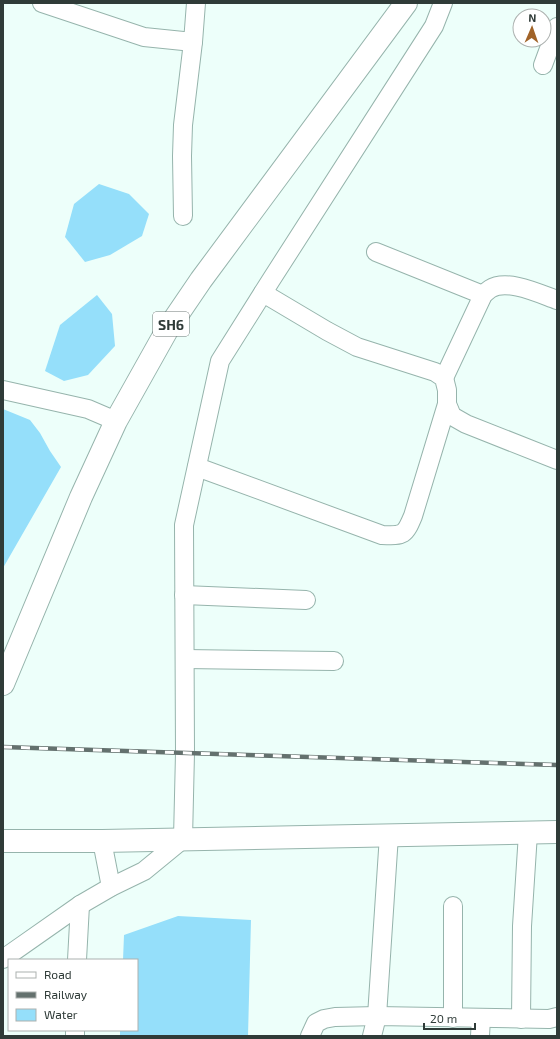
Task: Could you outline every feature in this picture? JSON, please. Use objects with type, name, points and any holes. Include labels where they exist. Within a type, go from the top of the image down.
[{"type":"main road","name":"SH6","points":[[3,684],[81,497],[116,421],[167,330],[197,286],[406,3]]},
{"type":"main road","points":[[3,841],[102,841],[557,832]]},
{"type":"street","points":[[42,3],[144,37],[193,42]]},
{"type":"street","points":[[183,216],[183,124],[196,3]]},
{"type":"street","points":[[3,959],[80,905],[111,887],[144,871],[183,839],[185,753],[184,525],[220,361],[262,293],[434,26],[443,3]]},
{"type":"street","points":[[543,65],[557,27]]},
{"type":"street","points":[[376,252],[482,295]]},
{"type":"street","points":[[197,467],[382,536],[397,536],[406,531],[413,516],[447,404],[447,390],[444,378],[482,295],[490,288],[500,285],[519,287],[557,300]]},
{"type":"street","points":[[262,293],[357,347],[435,372],[444,378]]},
{"type":"street","points":[[3,390],[88,409],[116,421]]},
{"type":"street","points":[[447,404],[452,416],[466,424],[557,460]]},
{"type":"street","points":[[184,595],[306,600]]},
{"type":"street","points":[[185,659],[334,662]]},
{"type":"street","points":[[521,1019],[522,926],[528,833]]},
{"type":"street","points":[[372,1036],[377,1016],[389,835]]},
{"type":"street","points":[[102,841],[111,887]]},
{"type":"street","points":[[77,959],[80,905]]},
{"type":"street","points":[[452,906],[453,1018]]},
{"type":"street","points":[[310,1036],[316,1023],[324,1019],[335,1017],[377,1016],[453,1018],[481,1027],[521,1019],[549,1019],[557,1017]]},
{"type":"water","points":[[99,184],[129,194],[149,214],[142,236],[110,255],[85,262],[65,237],[74,204]]},
{"type":"water","points":[[97,295],[112,314],[115,346],[88,375],[64,381],[45,371],[60,325]]},
{"type":"water","points":[[3,409],[30,420],[61,467],[3,568]]},
{"type":"water","points":[[178,916],[251,920],[248,1036],[120,1036],[120,1031],[138,1031],[138,959],[123,959],[124,935]]},
{"type":"railway","points":[[3,747],[557,765]]}]
